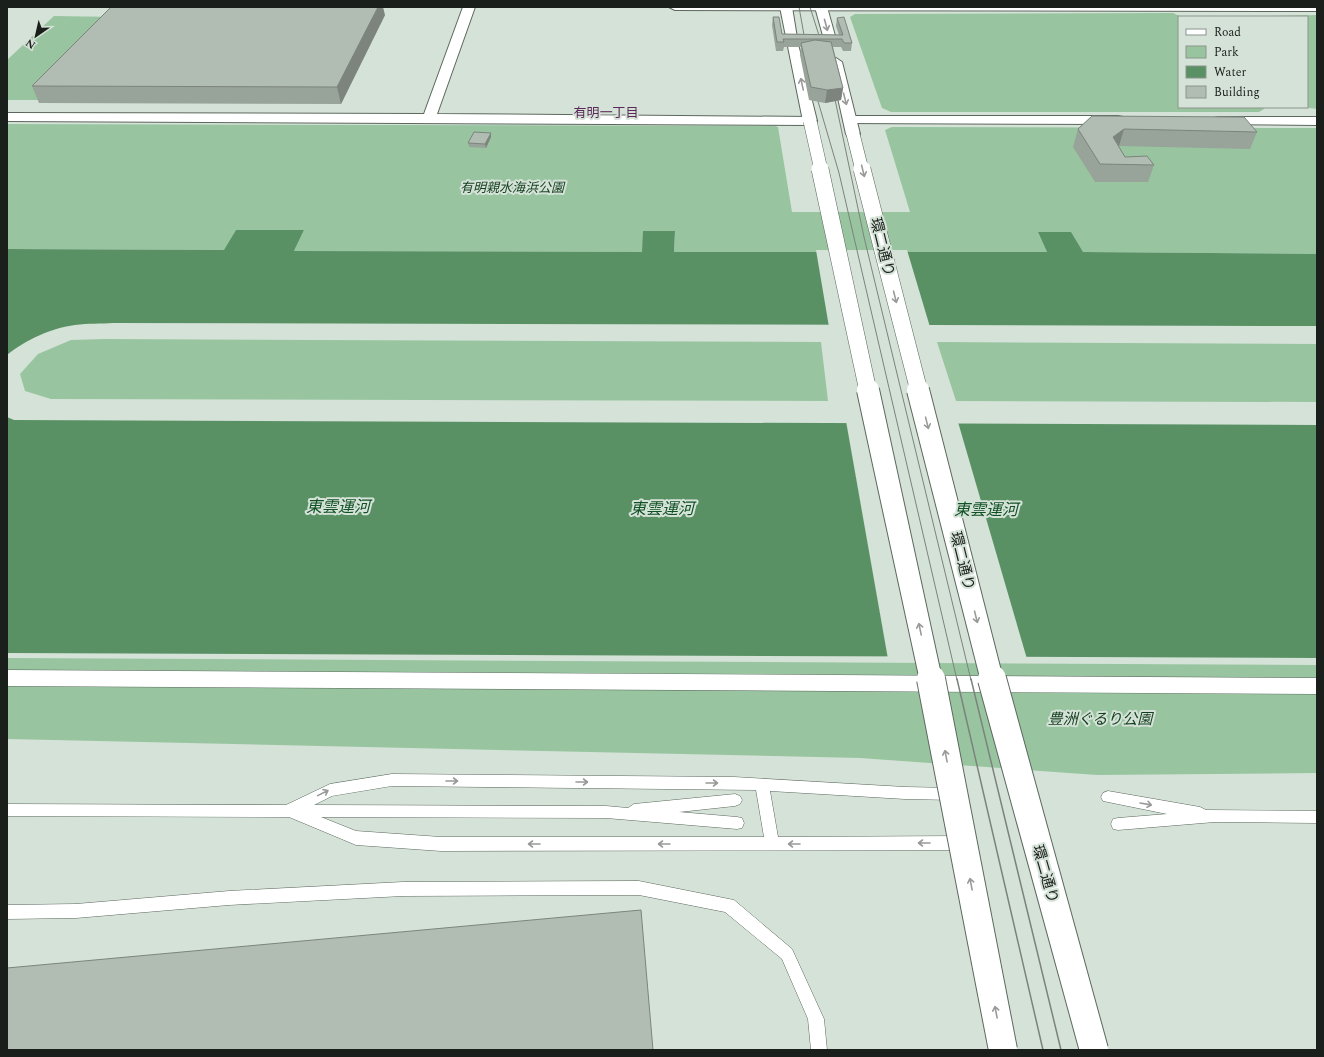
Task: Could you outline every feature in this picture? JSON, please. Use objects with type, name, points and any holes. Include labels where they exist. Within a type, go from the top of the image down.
[{"type":"street","points":[[429,118],[469,7]]},
{"type":"street","points":[[675,7],[1317,8]]},
{"type":"street","points":[[786,7],[954,794],[1003,1050]]},
{"type":"street","name":"環二通り","points":[[821,7],[1006,735],[1094,1050]]},
{"type":"street","points":[[1190,7],[1197,16]]},
{"type":"street","points":[[1279,108],[1290,121]]},
{"type":"street","points":[[7,117],[810,121]]},
{"type":"street","points":[[852,126],[1134,120]]},
{"type":"street","points":[[1205,120],[1317,121]]},
{"type":"street","points":[[7,678],[1317,686]]},
{"type":"lane","points":[[288,811],[330,790],[392,780],[762,785],[905,793],[954,794]]},
{"type":"lane","points":[[762,785],[772,844]]},
{"type":"lane","points":[[1108,797],[1215,816]]},
{"type":"lane","points":[[606,812],[736,800]]},
{"type":"lane","points":[[7,810],[606,812],[737,823]]},
{"type":"lane","points":[[288,811],[356,838],[433,844],[963,843]]},
{"type":"lane","points":[[1118,824],[1215,816],[1317,817]]},
{"type":"lane","points":[[7,912],[76,910],[229,898],[403,889],[639,888],[729,905],[787,954],[816,1019],[819,1050]]},
{"type":"green space","points":[[1173,13],[1180,16],[1178,16],[1178,108],[1264,109],[1259,112],[891,112],[882,108],[850,17],[855,14]]},
{"type":"green space","points":[[1317,15],[1317,109],[1308,108],[1308,16],[1267,16]]},
{"type":"green space","points":[[54,16],[118,17],[38,100],[7,100],[7,60]]},
{"type":"green space","name":"有明親水海浜公園","points":[[7,124],[775,126],[778,127],[792,212],[910,212],[885,130],[892,127],[1317,128],[1317,254],[1083,252],[1038,232],[1047,252],[674,252],[675,231],[642,252],[294,251],[304,230],[236,230],[225,250],[7,249]]},
{"type":"green space","points":[[71,340],[821,342],[828,401],[51,399],[25,391],[20,374],[38,354]]},
{"type":"green space","points":[[937,342],[1317,344],[1317,402],[956,401]]},
{"type":"green space","name":"豊洲ぐるり公園","points":[[7,658],[1317,665],[1317,773],[1097,775],[860,758],[7,739]]},
{"type":"water","points":[[236,230],[304,230],[294,251],[642,252],[643,231],[675,231],[674,252],[1047,252],[1038,232],[1071,232],[1083,252],[1317,254],[1317,326],[113,323],[80,324],[57,329],[22,344],[7,355],[7,249],[224,250]]},
{"type":"water","name":"東雲運河","points":[[7,417],[14,420],[1317,425],[1317,658],[7,653]]},
{"type":"pier","points":[[816,250],[907,250],[930,327],[829,327]]},
{"type":"pier","points":[[846,421],[958,422],[1027,659],[888,659]]},
{"type":"building","points":[[111,7],[378,7],[337,87],[32,86]]},
{"type":"building","points":[[773,17],[779,17],[782,34],[843,35],[837,18],[844,17],[852,43],[844,43],[842,39],[783,39],[784,42],[777,42]]},
{"type":"building","points":[[815,40],[831,42],[843,88],[827,90],[811,87],[801,43]]},
{"type":"building","points":[[1092,116],[1244,117],[1257,132],[1124,129],[1113,137],[1125,157],[1147,156],[1154,165],[1100,164],[1078,129]]},
{"type":"building","points":[[474,132],[491,133],[485,144],[468,143]]},
{"type":"building","points":[[641,910],[653,1050],[7,1050],[7,968]]},
{"type":"tram line","points":[[799,7],[806,46]]},
{"type":"tram line","points":[[810,7],[822,45]]},
{"type":"tram line","points":[[833,90],[864,237],[971,680]]},
{"type":"tram line","points":[[815,91],[839,173],[957,680]]},
{"type":"tram line","points":[[957,679],[1043,1050]]},
{"type":"tram line","points":[[971,679],[1061,1050]]},
{"type":"district","name":"有明一丁目","points":[[606,113]]}]
